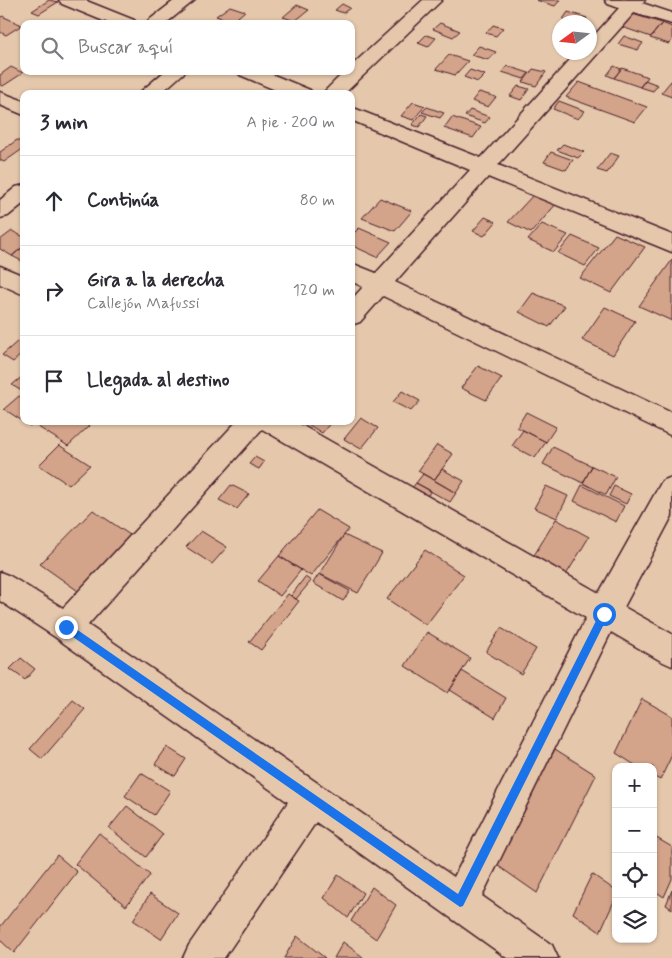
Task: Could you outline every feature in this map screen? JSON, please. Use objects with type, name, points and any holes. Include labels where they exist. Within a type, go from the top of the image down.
[{"type":"street","points":[[68,0],[118,20]]},
{"type":"street","points":[[158,20],[186,0]]},
{"type":"street","points":[[355,73],[433,0]]},
{"type":"street","points":[[613,0],[633,3],[672,20]]},
{"type":"street","points":[[597,43],[633,3]]},
{"type":"street","points":[[355,312],[484,166],[582,60]]},
{"type":"street","points":[[153,90],[172,75]]},
{"type":"street","points":[[256,75],[293,90]]},
{"type":"street","points":[[336,90],[352,75]]},
{"type":"street","points":[[0,98],[20,107]]},
{"type":"street","points":[[355,115],[672,244]]},
{"type":"street","points":[[0,210],[20,195]]},
{"type":"street","points":[[355,273],[672,425]]},
{"type":"street","points":[[0,274],[20,285]]},
{"type":"street","points":[[66,627],[249,425]]},
{"type":"street","points":[[278,425],[604,614],[672,651]]},
{"type":"street","points":[[460,902],[604,614],[672,490]]},
{"type":"street","points":[[0,585],[66,627],[539,958]]},
{"type":"street","points":[[202,958],[311,799]]},
{"type":"building","points":[[49,0],[58,2],[39,14],[32,11]]},
{"type":"building","points":[[536,0],[560,0],[555,6]]},
{"type":"building","points":[[342,4],[350,8],[343,13],[335,10]]},
{"type":"building","points":[[297,5],[309,10],[296,20],[283,17]]},
{"type":"building","points":[[230,6],[245,11],[234,20],[227,20],[216,16]]},
{"type":"building","points":[[568,12],[578,15],[566,15]]},
{"type":"building","points":[[629,13],[662,23],[651,37],[619,26]]},
{"type":"building","points":[[2,16],[20,24],[20,26],[6,35],[0,32],[0,18]]},
{"type":"building","points":[[440,23],[460,31],[453,37],[433,29]]},
{"type":"building","points":[[662,23],[672,27],[672,40],[669,44],[650,38]]},
{"type":"building","points":[[493,25],[503,28],[496,36],[486,33]]},
{"type":"building","points":[[426,35],[436,38],[428,47],[418,43]]},
{"type":"building","points":[[624,36],[643,43],[638,50],[618,44]]},
{"type":"building","points":[[479,46],[496,52],[489,60],[471,55]]},
{"type":"building","points":[[449,55],[468,61],[455,75],[436,69]]},
{"type":"building","points":[[507,66],[529,73],[524,79],[502,72]]},
{"type":"building","points":[[614,66],[621,69],[614,78],[607,75]]},
{"type":"building","points":[[11,67],[20,72],[20,75],[3,86],[0,85],[0,75]]},
{"type":"building","points":[[622,68],[648,77],[640,87],[614,78]]},
{"type":"building","points":[[533,69],[546,72],[536,86],[523,82]]},
{"type":"building","points":[[470,70],[485,75],[478,82],[464,77]]},
{"type":"building","points":[[645,80],[658,85],[653,91],[640,87]]},
{"type":"building","points":[[672,81],[672,97],[661,93]]},
{"type":"building","points":[[579,82],[647,107],[635,122],[566,97]]},
{"type":"building","points":[[518,86],[529,89],[521,100],[510,96]]},
{"type":"building","points":[[479,92],[496,97],[488,107],[472,101]]},
{"type":"building","points":[[559,101],[585,111],[578,119],[553,109]]},
{"type":"building","points":[[413,102],[425,106],[413,120],[401,116]]},
{"type":"building","points":[[427,107],[444,113],[440,118],[422,112]]},
{"type":"building","points":[[470,110],[490,117],[485,123],[465,116]]},
{"type":"building","points":[[421,114],[427,116],[419,127],[412,125]]},
{"type":"building","points":[[452,117],[481,127],[473,138],[444,128]]},
{"type":"building","points":[[17,140],[20,141],[20,151],[4,162],[0,160],[0,152]]},
{"type":"building","points":[[563,144],[584,152],[578,158],[557,150]]},
{"type":"building","points":[[551,152],[573,160],[566,170],[544,162]]},
{"type":"building","points":[[610,153],[619,156],[607,173],[597,170]]},
{"type":"building","points":[[535,193],[557,203],[531,233],[508,222]]},
{"type":"building","points":[[380,198],[412,211],[395,231],[362,218]]},
{"type":"building","points":[[485,217],[496,222],[484,236],[473,231]]},
{"type":"building","points":[[542,224],[568,235],[554,252],[528,240]]},
{"type":"building","points":[[359,228],[391,242],[377,257],[355,247],[355,232]]},
{"type":"building","points":[[12,231],[20,235],[20,249],[12,256],[0,249],[0,240]]},
{"type":"building","points":[[615,234],[645,247],[611,293],[580,278]]},
{"type":"building","points":[[572,236],[599,248],[585,266],[558,253]]},
{"type":"building","points":[[20,249],[20,260],[12,256]]},
{"type":"building","points":[[672,260],[672,321],[639,306]]},
{"type":"building","points":[[533,293],[565,306],[549,327],[519,312]]},
{"type":"building","points":[[605,307],[635,321],[613,355],[582,340]]},
{"type":"building","points":[[18,341],[20,342],[20,356],[13,362],[2,355]]},
{"type":"building","points":[[478,366],[502,378],[486,400],[461,388]]},
{"type":"building","points":[[20,378],[20,390],[12,385]]},
{"type":"building","points":[[402,391],[420,401],[411,411],[393,402]]},
{"type":"building","points":[[19,396],[20,397],[20,419],[4,409]]},
{"type":"building","points":[[526,412],[556,427],[546,442],[517,427]]},
{"type":"building","points":[[361,418],[378,428],[361,449],[344,439]]},
{"type":"building","points":[[35,425],[89,426],[68,446]]},
{"type":"building","points":[[309,425],[329,425],[322,433]]},
{"type":"building","points":[[523,430],[546,442],[535,458],[512,446]]},
{"type":"building","points":[[59,445],[90,465],[69,485],[39,465]]},
{"type":"building","points":[[437,445],[453,454],[434,480],[418,471]]},
{"type":"building","points":[[553,447],[592,466],[583,483],[543,464]]},
{"type":"building","points":[[255,457],[264,462],[259,469],[249,464]]},
{"type":"building","points":[[592,466],[616,477],[606,495],[583,483]]},
{"type":"building","points":[[442,469],[464,481],[456,493],[434,480]]},
{"type":"building","points":[[423,474],[456,493],[450,502],[416,483]]},
{"type":"building","points":[[416,483],[431,491],[425,499],[410,490]]},
{"type":"building","points":[[231,485],[249,494],[237,509],[219,500]]},
{"type":"building","points":[[582,485],[624,506],[616,522],[574,501]]},
{"type":"building","points":[[546,486],[568,496],[557,518],[534,508]]},
{"type":"building","points":[[614,486],[631,494],[626,504],[609,496]]},
{"type":"building","points":[[93,510],[133,537],[81,593],[40,564]]},
{"type":"building","points":[[317,510],[349,529],[311,576],[279,556]]},
{"type":"building","points":[[556,519],[589,537],[566,575],[533,557]]},
{"type":"building","points":[[201,531],[227,547],[212,564],[186,547]]},
{"type":"building","points":[[344,535],[382,553],[358,593],[320,574]]},
{"type":"building","points":[[425,550],[464,575],[426,625],[387,599]]},
{"type":"building","points":[[279,556],[301,570],[280,596],[258,581]]},
{"type":"building","points":[[319,574],[350,591],[343,601],[313,583]]},
{"type":"building","points":[[305,577],[311,581],[296,599],[291,596]]},
{"type":"building","points":[[288,594],[299,601],[261,650],[249,642]]},
{"type":"building","points":[[501,628],[536,649],[521,674],[486,652]]},
{"type":"building","points":[[427,632],[470,658],[448,693],[405,666]]},
{"type":"building","points":[[21,658],[35,669],[25,680],[10,669]]},
{"type":"building","points":[[462,671],[506,698],[495,718],[450,690]]},
{"type":"building","points":[[642,699],[672,716],[672,755],[660,780],[657,778],[657,763],[632,763],[616,753]]},
{"type":"building","points":[[73,700],[85,709],[42,759],[30,749]]},
{"type":"building","points":[[167,747],[186,759],[175,776],[155,764]]},
{"type":"building","points":[[555,749],[596,775],[537,893],[494,863]]},
{"type":"building","points":[[141,773],[170,791],[154,815],[125,796]]},
{"type":"building","points":[[127,806],[163,834],[146,857],[109,828]]},
{"type":"building","points":[[99,833],[150,875],[126,906],[75,864]]},
{"type":"building","points":[[657,838],[672,847],[672,879],[664,897],[657,893]]},
{"type":"building","points":[[57,855],[77,872],[14,953],[0,940],[0,927]]},
{"type":"building","points":[[592,874],[612,888],[612,906],[600,932],[573,913]]},
{"type":"building","points":[[338,875],[363,893],[348,918],[324,898]]},
{"type":"building","points":[[372,887],[396,905],[376,939],[351,921]]},
{"type":"building","points":[[672,890],[672,909],[666,905]]},
{"type":"building","points":[[150,894],[178,913],[161,939],[133,920]]},
{"type":"building","points":[[297,936],[325,958],[284,958]]},
{"type":"building","points":[[343,942],[363,957],[334,958]]},
{"type":"route","points":[[66,627],[460,902],[604,614]]}]
